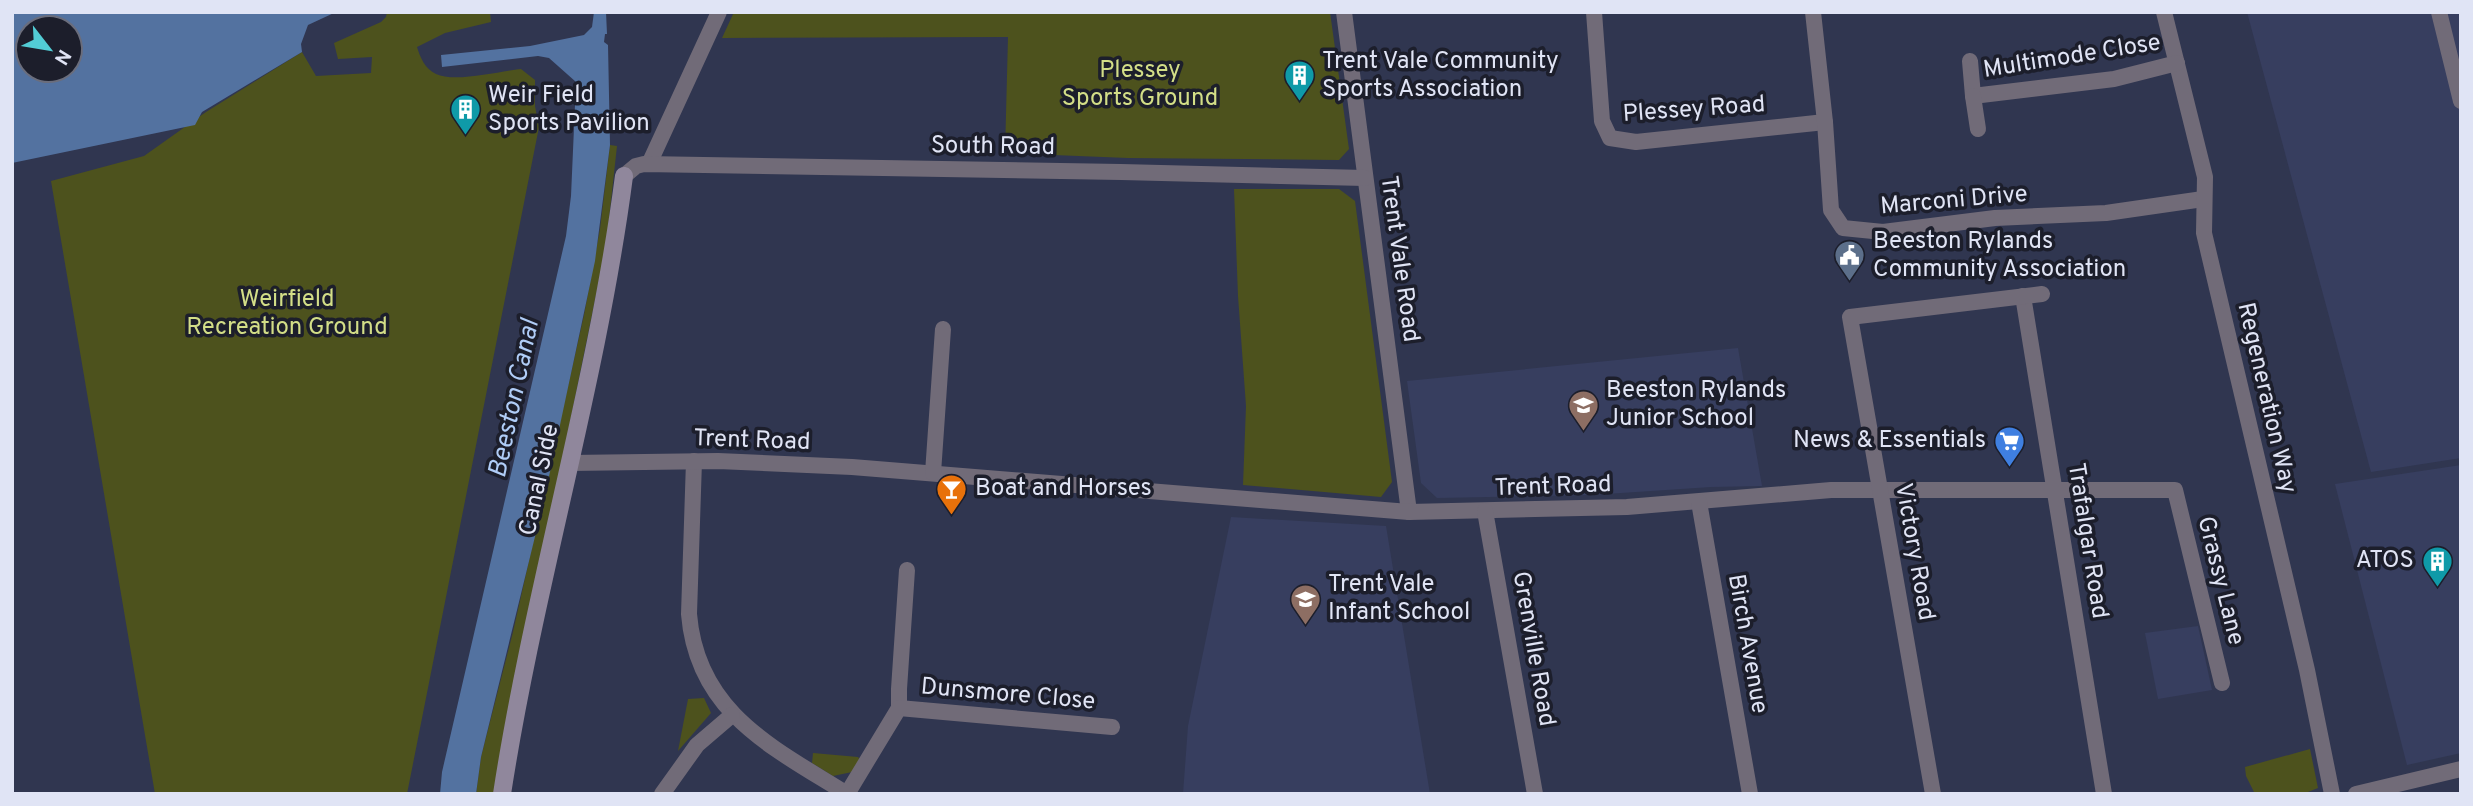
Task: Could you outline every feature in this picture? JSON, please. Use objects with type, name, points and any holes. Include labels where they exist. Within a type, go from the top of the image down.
[{"type":"street","points":[[649,164],[719,12]]},
{"type":"street","name":"Trent Vale Road","points":[[1344,12],[1409,512]]},
{"type":"street","name":"Plessey Road","points":[[1594,12],[1602,121],[1610,138],[1636,142],[1825,122]]},
{"type":"street","name":"Marconi Drive","points":[[1813,12],[1831,210],[1843,228],[1884,232],[1995,218],[2106,213],[2203,199]]},
{"type":"street","name":"Regeneration Way","points":[[2164,12],[2205,177],[2204,233],[2307,670],[2332,794]]},
{"type":"street","points":[[2440,12],[2461,101]]},
{"type":"street","name":"Multimode Close","points":[[1970,61],[1978,130]]},
{"type":"street","name":"Multimode Close","points":[[1973,96],[2114,79],[2177,63]]},
{"type":"street","name":"South Road","points":[[624,176],[636,166],[649,164],[1365,178]]},
{"type":"street","name":"Canal Side","points":[[502,794],[524,663],[615,249],[624,176]]},
{"type":"street","points":[[2023,296],[2042,294]]},
{"type":"street","name":"Victory Road","points":[[1933,794],[1850,317],[2023,296]]},
{"type":"street","name":"Trafalgar Road","points":[[2023,296],[2104,794]]},
{"type":"street","points":[[933,473],[943,329]]},
{"type":"street","points":[[694,461],[690,624],[704,671],[732,715],[761,740],[847,794]]},
{"type":"street","name":"Trent Road","points":[[570,463],[694,461],[838,467],[1409,512],[1616,508],[1806,492],[2175,490]]},
{"type":"street","name":"Grassy Lane","points":[[2175,490],[2222,682]]},
{"type":"street","name":"Birch Avenue","points":[[1699,502],[1750,794]]},
{"type":"street","name":"Grenville Road","points":[[1485,511],[1535,794]]},
{"type":"street","name":"Dunsmore Close","points":[[847,794],[900,708],[907,570]]},
{"type":"street","name":"Dunsmore Close","points":[[900,708],[1112,727]]},
{"type":"street","points":[[662,794],[697,746],[732,715]]},
{"type":"street","points":[[2356,794],[2461,769]]},
{"type":"shaded area","points":[[12,12],[336,12],[308,25],[301,44],[302,52],[202,112],[195,125],[12,163]]},
{"type":"shaded area","points":[[594,12],[606,12],[607,34],[604,42],[608,45],[610,145],[595,261],[544,500],[481,757],[476,794],[440,794],[442,772],[566,236],[571,196],[576,82],[549,58],[538,56],[442,67],[441,55],[530,46],[584,35],[592,27]]},
{"type":"shaded area","points":[[2247,12],[2461,12],[2461,458],[2371,472]]},
{"type":"shaded area","name":"Beeston Rylands Junior School","points":[[1738,348],[1762,486],[1591,495],[1437,498],[1421,483],[1407,381]]},
{"type":"shaded area","points":[[2461,465],[2461,753],[2407,765],[2335,484]]},
{"type":"shaded area","name":"Trent Vale Infant School","points":[[1231,517],[1386,526],[1430,794],[1183,794],[1188,726]]},
{"type":"shaded area","points":[[2198,626],[2212,690],[2158,699],[2145,633]]},
{"type":"green space","name":"Weirfield Recreation Ground","points":[[387,12],[490,12],[491,22],[445,33],[417,47],[420,55],[429,69],[444,76],[466,77],[521,69],[535,80],[535,106],[539,127],[407,794],[155,794],[51,181],[144,156],[206,112],[302,52],[316,76],[371,73],[372,57],[338,59],[334,43],[381,22]]},
{"type":"green space","name":"Plessey Sports Ground","points":[[734,12],[1330,12],[1349,149],[1339,160],[1128,158],[1005,153],[1008,37],[722,38]]},
{"type":"green space","points":[[610,145],[617,146],[606,246],[494,794],[476,794],[481,757],[513,632],[584,315],[600,229]]},
{"type":"green space","points":[[1234,189],[1339,189],[1355,201],[1392,482],[1381,497],[1243,485],[1246,406]]},
{"type":"green space","points":[[704,698],[711,713],[678,751],[688,699]]},
{"type":"green space","points":[[2310,749],[2318,788],[2303,794],[2255,794],[2246,776],[2245,767]]},
{"type":"green space","points":[[813,753],[858,757],[860,760],[852,772],[833,776],[812,763]]},
{"type":"place","name":"Trent Vale Community Sports Association","points":[[1299,103]]},
{"type":"place","name":"Weir Field Sports Pavilion","points":[[465,137]]},
{"type":"place","name":"Beeston Rylands Community Association","points":[[1850,283]]},
{"type":"place","name":"Beeston Rylands Junior School","points":[[1583,432]]},
{"type":"place","name":"News & Essentials","points":[[2009,468]]},
{"type":"place","name":"Boat and Horses","points":[[952,516]]},
{"type":"place","name":"ATOS","points":[[2437,588]]},
{"type":"place","name":"Trent Vale Infant School","points":[[1305,626]]},
{"type":"water label","name":"Beeston Canal","points":[[515,399]]}]
